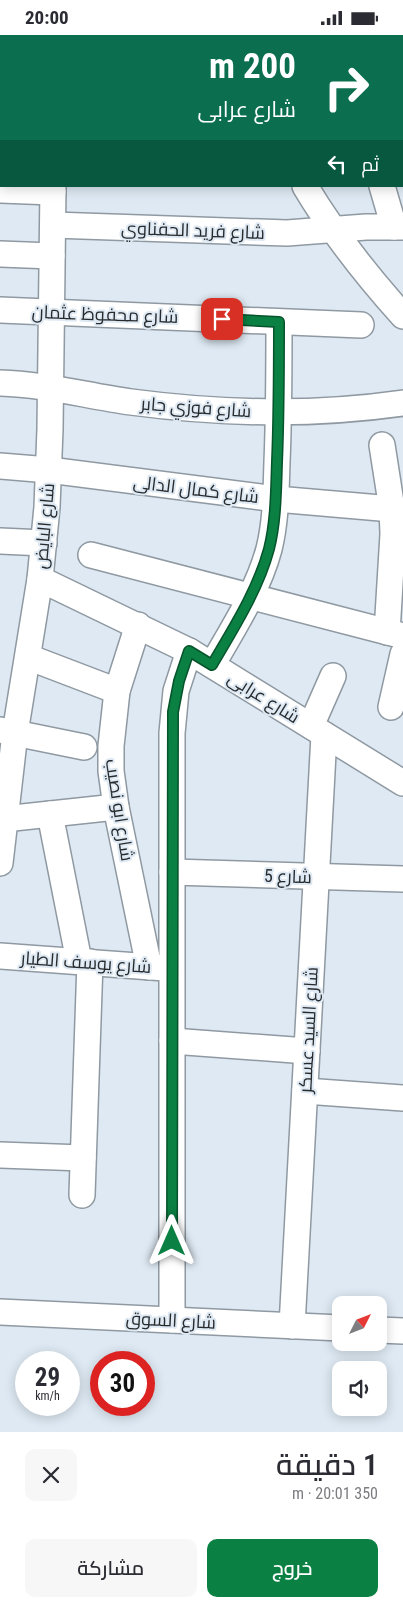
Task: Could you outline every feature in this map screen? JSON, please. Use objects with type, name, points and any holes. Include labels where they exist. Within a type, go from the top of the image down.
[{"type":"street","points":[[306,187],[333,230],[362,268],[400,309]]},
{"type":"street","points":[[382,187],[399,227]]},
{"type":"street","points":[[0,190],[53,189]]},
{"type":"street","name":"شارع البايض","points":[[0,863],[8,732],[28,657],[44,543],[49,470],[53,189]]},
{"type":"street","name":"شارع فريد الحفناوي","points":[[53,225],[287,233],[399,227]]},
{"type":"street","points":[[0,255],[52,256]]},
{"type":"street","name":"شارع محفوظ عثمان","points":[[0,310],[361,325]]},
{"type":"street","points":[[212,665],[250,596],[269,550],[276,499],[279,413],[279,322]]},
{"type":"street","name":"شارع فوزي جابر","points":[[0,383],[50,387],[131,402],[224,411],[279,413],[348,410],[403,403]]},
{"type":"street","points":[[91,555],[395,634],[392,509],[382,445]]},
{"type":"street","name":"شارع كمال الدالى","points":[[0,466],[49,470],[276,499],[392,509]]},
{"type":"street","points":[[0,541],[44,543]]},
{"type":"street","name":"شارع عرابى","points":[[40,579],[189,651],[403,783]]},
{"type":"street","name":"شارع ابو نصيب","points":[[138,625],[117,691],[110,746],[111,771],[116,807],[161,967]]},
{"type":"street","points":[[172,1320],[172,1041],[161,967],[172,872],[173,712],[180,677],[189,651]]},
{"type":"street","points":[[391,707],[403,654]]},
{"type":"street","points":[[28,657],[117,691]]},
{"type":"street","points":[[318,731],[333,676]]},
{"type":"street","name":"شارع السيد عسكر","points":[[292,1326],[316,876],[318,731]]},
{"type":"street","points":[[8,732],[84,747]]},
{"type":"street","points":[[4,819],[116,807]]},
{"type":"street","points":[[50,814],[84,962],[82,1195]]},
{"type":"street","name":"شارع 5","points":[[172,872],[403,879]]},
{"type":"street","name":"شارع يوسف الطيار","points":[[0,956],[161,967]]},
{"type":"street","points":[[172,1041],[307,1051]]},
{"type":"street","points":[[305,1091],[403,1098]]},
{"type":"street","points":[[0,1155],[83,1158]]},
{"type":"street","name":"شارع السوق","points":[[0,1312],[332,1328]]},
{"type":"street","points":[[388,1330],[403,1331]]},
{"type":"route","points":[[172,1241],[173,712],[176,691],[189,651],[212,665],[260,575],[269,550],[276,499],[279,413],[279,322],[222,319]]}]
